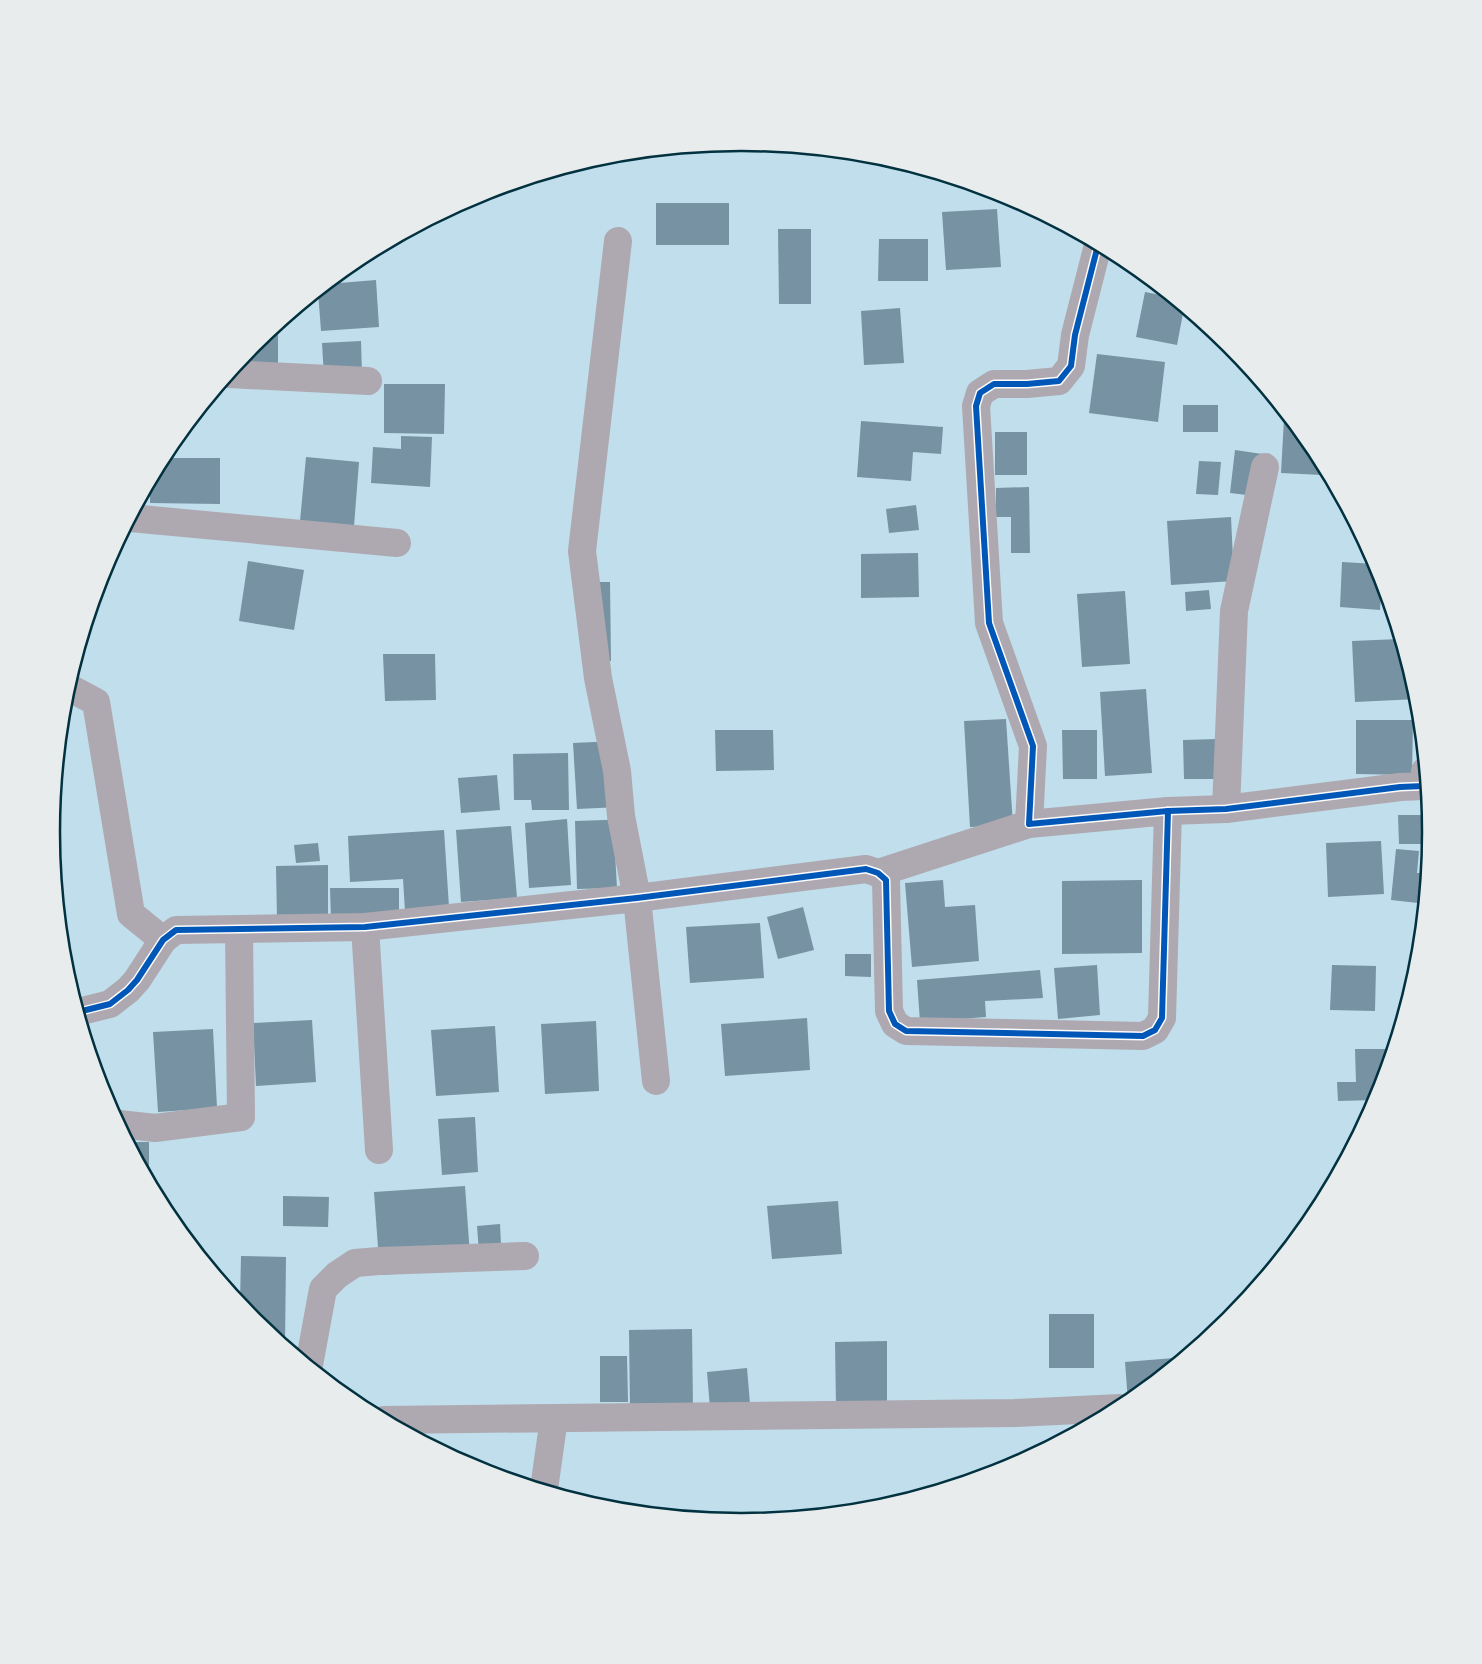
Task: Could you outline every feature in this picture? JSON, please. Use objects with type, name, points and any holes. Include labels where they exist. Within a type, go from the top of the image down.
[{"type":"street","points":[[618,241],[582,551],[598,678],[617,771],[621,816],[637,898],[656,1081]]},
{"type":"street","points":[[1029,824],[1033,746],[990,623],[976,406],[980,393],[994,384],[1027,384],[1059,381],[1071,366],[1075,335],[1096,251]]},
{"type":"street","points":[[237,374],[368,381]]},
{"type":"street","points":[[1226,809],[1234,612],[1265,467]]},
{"type":"street","points":[[137,519],[396,543]]},
{"type":"street","points":[[75,691],[96,702],[131,914],[163,940]]},
{"type":"street","points":[[878,872],[1029,824],[1168,811],[1226,809],[1421,784]]},
{"type":"street","points":[[85,1015],[110,1004],[128,990],[137,980],[163,940],[176,930],[365,927],[637,898],[866,869],[878,872],[886,880],[889,1012],[895,1024],[906,1031],[1142,1036],[1155,1030],[1162,1018],[1168,811]]},
{"type":"street","points":[[365,927],[379,1150]]},
{"type":"street","points":[[126,1125],[155,1128],[241,1117],[239,929]]},
{"type":"street","points":[[310,1359],[323,1289],[337,1275],[355,1263],[525,1256]]},
{"type":"street","points":[[397,1420],[1015,1413],[1102,1409]]},
{"type":"street","points":[[545,1484],[554,1418]]},
{"type":"building","points":[[656,203],[729,203],[729,245],[656,245]]},
{"type":"building","points":[[997,209],[1001,267],[946,270],[942,212]]},
{"type":"building","points":[[778,229],[811,229],[811,304],[779,304]]},
{"type":"building","points":[[879,239],[928,239],[928,281],[878,281]]},
{"type":"building","points":[[376,280],[379,327],[321,331],[319,298],[339,283]]},
{"type":"building","points":[[1145,292],[1159,295],[1183,314],[1177,345],[1136,337]]},
{"type":"building","points":[[900,308],[904,363],[864,365],[861,311]]},
{"type":"building","points":[[278,333],[278,370],[241,370]]},
{"type":"building","points":[[361,341],[362,375],[324,377],[322,343]]},
{"type":"building","points":[[1097,354],[1165,362],[1158,422],[1089,413]]},
{"type":"building","points":[[384,384],[445,384],[444,434],[384,433]]},
{"type":"building","points":[[1183,405],[1218,405],[1218,432],[1183,432]]},
{"type":"building","points":[[861,421],[943,427],[941,454],[913,452],[911,481],[857,477]]},
{"type":"building","points":[[1284,421],[1320,475],[1281,473]]},
{"type":"building","points":[[995,432],[1027,432],[1027,475],[995,475]]},
{"type":"building","points":[[401,436],[432,437],[430,487],[371,483],[373,447],[401,449]]},
{"type":"building","points":[[1235,450],[1269,455],[1264,497],[1230,493]]},
{"type":"building","points":[[306,457],[359,462],[354,526],[300,521]]},
{"type":"building","points":[[172,458],[220,458],[220,504],[150,503],[150,493]]},
{"type":"building","points":[[1199,461],[1221,462],[1218,495],[1196,494]]},
{"type":"building","points":[[1029,487],[1030,553],[1011,553],[1011,517],[996,517],[996,488]]},
{"type":"building","points":[[916,505],[919,530],[889,533],[886,509]]},
{"type":"building","points":[[1231,517],[1234,581],[1171,585],[1167,521]]},
{"type":"building","points":[[918,553],[919,597],[861,598],[861,554]]},
{"type":"building","points":[[248,561],[304,570],[294,630],[239,621]]},
{"type":"building","points":[[1342,562],[1367,563],[1381,599],[1380,610],[1340,607]]},
{"type":"building","points":[[588,582],[610,582],[611,661],[589,661]]},
{"type":"building","points":[[1209,590],[1211,609],[1186,611],[1185,592]]},
{"type":"building","points":[[1125,591],[1130,664],[1082,667],[1077,594]]},
{"type":"building","points":[[1394,639],[1409,699],[1355,702],[1352,641]]},
{"type":"building","points":[[383,654],[435,654],[436,700],[385,701]]},
{"type":"building","points":[[1146,689],[1152,773],[1105,776],[1100,692]]},
{"type":"building","points":[[1006,719],[1013,825],[970,827],[964,721]]},
{"type":"building","points":[[1356,720],[1412,720],[1412,775],[1356,774]]},
{"type":"building","points":[[715,730],[773,730],[774,770],[716,771]]},
{"type":"building","points":[[1062,730],[1097,730],[1097,779],[1063,779]]},
{"type":"building","points":[[1218,739],[1218,779],[1184,779],[1183,740]]},
{"type":"building","points":[[616,741],[620,807],[577,809],[573,743]]},
{"type":"building","points":[[568,753],[569,810],[532,810],[531,800],[514,800],[513,754]]},
{"type":"building","points":[[497,775],[500,810],[461,813],[458,778]]},
{"type":"building","points":[[1398,815],[1422,815],[1422,844],[1399,844]]},
{"type":"building","points":[[567,819],[571,885],[529,888],[525,823]]},
{"type":"building","points":[[635,819],[615,852],[617,888],[577,889],[575,821]]},
{"type":"building","points":[[511,826],[517,898],[461,902],[456,830]]},
{"type":"building","points":[[444,830],[449,907],[405,911],[403,879],[350,882],[348,836]]},
{"type":"building","points":[[1381,841],[1384,894],[1328,897],[1326,843]]},
{"type":"building","points":[[318,843],[320,861],[296,863],[294,845]]},
{"type":"building","points":[[1396,849],[1419,851],[1417,873],[1421,873],[1418,903],[1391,900]]},
{"type":"building","points":[[328,865],[328,918],[277,919],[276,866]]},
{"type":"building","points":[[943,880],[945,907],[975,905],[979,961],[912,967],[905,883]]},
{"type":"building","points":[[1142,880],[1142,953],[1062,954],[1062,881]]},
{"type":"building","points":[[330,888],[399,888],[399,918],[331,918]]},
{"type":"building","points":[[803,907],[814,950],[778,959],[767,917]]},
{"type":"building","points":[[760,923],[764,978],[690,983],[686,927]]},
{"type":"building","points":[[845,954],[871,954],[871,977],[845,976]]},
{"type":"building","points":[[1097,965],[1100,1015],[1058,1019],[1054,968]]},
{"type":"building","points":[[1332,965],[1376,966],[1375,1011],[1330,1010]]},
{"type":"building","points":[[1040,970],[1043,998],[985,1001],[986,1017],[920,1022],[917,980]]},
{"type":"building","points":[[807,1018],[810,1070],[725,1076],[721,1024]]},
{"type":"building","points":[[312,1020],[316,1082],[256,1086],[253,1023]]},
{"type":"building","points":[[596,1021],[599,1091],[545,1094],[541,1024]]},
{"type":"building","points":[[495,1026],[499,1092],[436,1096],[431,1030]]},
{"type":"building","points":[[213,1029],[217,1108],[158,1112],[153,1032]]},
{"type":"building","points":[[1355,1049],[1387,1049],[1367,1100],[1338,1101],[1337,1082],[1356,1082]]},
{"type":"building","points":[[475,1117],[478,1172],[442,1175],[438,1119]]},
{"type":"building","points":[[135,1142],[149,1142],[149,1168]]},
{"type":"building","points":[[465,1186],[471,1269],[380,1275],[374,1192]]},
{"type":"building","points":[[283,1196],[329,1197],[328,1227],[283,1226]]},
{"type":"building","points":[[838,1201],[842,1254],[772,1259],[767,1206]]},
{"type":"building","points":[[500,1224],[502,1265],[480,1266],[477,1226]]},
{"type":"building","points":[[241,1256],[286,1257],[285,1338],[259,1314],[240,1293]]},
{"type":"building","points":[[1049,1314],[1094,1314],[1094,1368],[1049,1368]]},
{"type":"building","points":[[692,1329],[693,1409],[630,1410],[629,1330]]},
{"type":"building","points":[[887,1341],[887,1404],[836,1405],[835,1342]]},
{"type":"building","points":[[600,1356],[627,1356],[628,1402],[600,1402]]},
{"type":"building","points":[[1173,1358],[1127,1392],[1125,1362]]},
{"type":"building","points":[[747,1368],[750,1404],[710,1408],[707,1372]]},
{"type":"cycle path","points":[[1096,251],[1075,335],[1071,366],[1059,381],[1027,384],[994,384],[980,393],[976,406],[989,623],[1033,746],[1029,824],[1168,811],[1226,809],[1400,787],[1421,786]]},
{"type":"cycle path","points":[[84,1011],[110,1004],[128,990],[137,980],[163,940],[176,930],[365,927],[637,898],[866,869],[878,873],[886,880],[889,1011],[895,1024],[906,1031],[1143,1036],[1155,1030],[1162,1018],[1168,811]]}]
